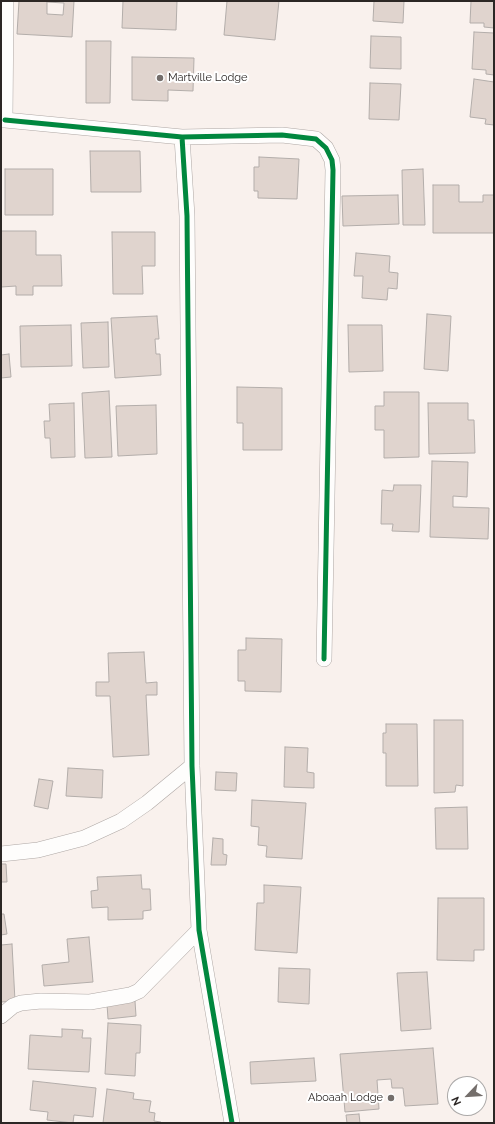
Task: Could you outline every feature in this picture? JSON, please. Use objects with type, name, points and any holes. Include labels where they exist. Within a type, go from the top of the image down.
[{"type":"street","points":[[6,1],[3,120],[182,137],[282,135],[316,139],[326,148],[332,160],[324,659]]},
{"type":"street","points":[[182,137],[187,216],[192,766],[199,930],[232,1123]]},
{"type":"street","points":[[1,854],[38,850],[84,838],[121,821],[147,803],[192,766]]},
{"type":"street","points":[[1,1016],[13,1006],[21,1003],[40,1001],[90,1002],[130,995],[139,991],[199,930]]},
{"type":"building","points":[[19,1],[74,1],[72,37],[17,34]],"holes":[[[47,2],[64,3],[63,15],[47,14]]]},
{"type":"building","points":[[123,1],[177,1],[176,30],[122,28]]},
{"type":"building","points":[[227,1],[279,1],[275,40],[224,35]]},
{"type":"building","points":[[374,1],[404,1],[403,23],[373,21]]},
{"type":"building","points":[[471,1],[494,1],[494,28],[484,27],[484,23],[470,23]]},
{"type":"building","points":[[474,32],[494,33],[494,75],[486,74],[486,70],[472,69]]},
{"type":"building","points":[[371,36],[401,37],[401,69],[370,68]]},
{"type":"building","points":[[86,41],[111,41],[110,103],[86,103]]},
{"type":"building","points":[[132,57],[194,58],[193,91],[168,90],[168,101],[132,100]]},
{"type":"building","points":[[474,79],[494,82],[494,125],[485,124],[486,119],[470,117]]},
{"type":"building","points":[[370,83],[401,84],[399,120],[369,119]]},
{"type":"building","points":[[90,151],[140,151],[141,192],[91,192]]},
{"type":"building","points":[[259,157],[299,159],[297,199],[258,198],[258,191],[254,191],[254,167],[259,167]]},
{"type":"building","points":[[5,169],[53,169],[53,215],[5,215]]},
{"type":"building","points":[[423,169],[425,225],[403,225],[402,170]]},
{"type":"building","points":[[433,185],[459,185],[459,202],[483,202],[483,195],[494,195],[494,233],[433,233]]},
{"type":"building","points":[[398,195],[399,224],[343,226],[342,196]]},
{"type":"building","points":[[1,231],[36,231],[36,255],[61,255],[62,286],[33,286],[33,295],[16,295],[16,286],[1,287]]},
{"type":"building","points":[[112,232],[155,232],[155,266],[142,266],[143,294],[113,294]]},
{"type":"building","points":[[356,253],[390,256],[389,272],[398,273],[397,289],[388,288],[387,300],[362,298],[363,276],[354,276]]},
{"type":"building","points":[[427,314],[451,316],[448,371],[424,369]]},
{"type":"building","points":[[157,316],[159,339],[155,339],[156,354],[160,354],[161,375],[115,378],[111,318]]},
{"type":"building","points":[[108,322],[109,367],[83,368],[81,323]]},
{"type":"building","points":[[71,325],[72,366],[21,367],[20,326]]},
{"type":"building","points":[[348,325],[382,325],[383,371],[349,372]]},
{"type":"building","points":[[9,354],[11,377],[1,378],[1,355]]},
{"type":"building","points":[[237,387],[282,388],[282,450],[243,450],[243,423],[237,423]]},
{"type":"building","points":[[109,391],[112,457],[85,458],[82,393]]},
{"type":"building","points":[[384,392],[419,392],[419,457],[384,458],[384,430],[375,430],[375,406],[384,406]]},
{"type":"building","points":[[74,403],[75,457],[51,458],[50,438],[45,438],[44,421],[50,421],[49,404]]},
{"type":"building","points":[[428,403],[468,403],[468,420],[474,420],[475,453],[429,454]]},
{"type":"building","points":[[156,405],[157,454],[118,456],[116,406]]},
{"type":"building","points":[[432,461],[468,462],[467,497],[453,496],[453,507],[489,508],[488,539],[430,537]]},
{"type":"building","points":[[394,485],[421,485],[419,532],[392,531],[393,524],[381,524],[382,490],[393,491]]},
{"type":"building","points":[[246,638],[282,639],[281,692],[245,691],[245,681],[238,681],[238,650],[246,650]]},
{"type":"building","points":[[144,652],[146,683],[157,682],[157,695],[146,695],[149,755],[113,757],[110,696],[96,696],[96,682],[109,682],[108,653]]},
{"type":"building","points":[[434,720],[463,720],[463,786],[456,785],[455,792],[434,793]]},
{"type":"building","points":[[386,724],[417,724],[418,786],[386,786],[386,753],[383,753],[383,733],[386,733]]},
{"type":"building","points":[[285,747],[308,748],[307,772],[314,773],[314,788],[284,787]]},
{"type":"building","points":[[68,768],[103,770],[102,798],[66,796]]},
{"type":"building","points":[[216,772],[237,773],[236,791],[215,790]]},
{"type":"building","points":[[39,779],[53,781],[48,809],[34,806]]},
{"type":"building","points":[[252,800],[306,803],[302,859],[266,857],[267,846],[258,845],[259,827],[251,826]]},
{"type":"building","points":[[467,807],[468,849],[436,849],[435,808]]},
{"type":"building","points":[[213,838],[223,839],[223,854],[227,855],[226,865],[211,865]]},
{"type":"building","points":[[1,864],[6,864],[7,882],[1,882]]},
{"type":"building","points":[[141,875],[142,889],[150,889],[151,910],[143,911],[143,919],[108,920],[108,907],[92,908],[91,891],[98,890],[97,877]]},
{"type":"building","points":[[264,885],[301,887],[297,953],[255,950],[257,903],[264,903]]},
{"type":"building","points":[[438,898],[484,898],[484,950],[474,950],[474,961],[437,960]]},
{"type":"building","points":[[1,914],[4,914],[7,934],[1,935]]},
{"type":"building","points":[[89,937],[93,982],[44,986],[42,965],[69,962],[67,939]]},
{"type":"building","points":[[12,944],[15,1001],[1,1002],[1,945]]},
{"type":"building","points":[[279,968],[310,969],[309,1004],[278,1002]]},
{"type":"building","points":[[427,972],[431,1029],[401,1031],[397,973]]},
{"type":"building","points":[[135,1001],[136,1016],[108,1019],[107,1004]]},
{"type":"building","points":[[108,1023],[141,1025],[140,1053],[136,1053],[135,1076],[105,1074]]},
{"type":"building","points":[[62,1029],[83,1030],[82,1038],[91,1038],[89,1072],[28,1069],[30,1035],[62,1037]]},
{"type":"building","points":[[433,1048],[438,1104],[405,1106],[403,1088],[392,1088],[391,1079],[377,1080],[379,1109],[345,1112],[340,1054]]},
{"type":"building","points":[[314,1058],[316,1081],[251,1084],[250,1062]]},
{"type":"building","points":[[33,1081],[96,1088],[93,1117],[74,1115],[73,1123],[47,1120],[48,1112],[30,1110]]},
{"type":"building","points":[[107,1089],[134,1093],[133,1099],[151,1101],[149,1112],[155,1113],[154,1121],[161,1123],[103,1123]]},
{"type":"building","points":[[359,1114],[360,1123],[347,1123],[346,1115]]},
{"type":"cycle path","points":[[5,120],[182,137],[282,135],[316,139],[326,148],[332,160],[333,170],[324,659]]},
{"type":"cycle path","points":[[182,137],[187,216],[192,766],[199,930],[232,1123]]},
{"type":"place","name":"Martville Lodge","points":[[160,78]]},
{"type":"place","name":"Aboaah Lodge","points":[[391,1098]]}]
